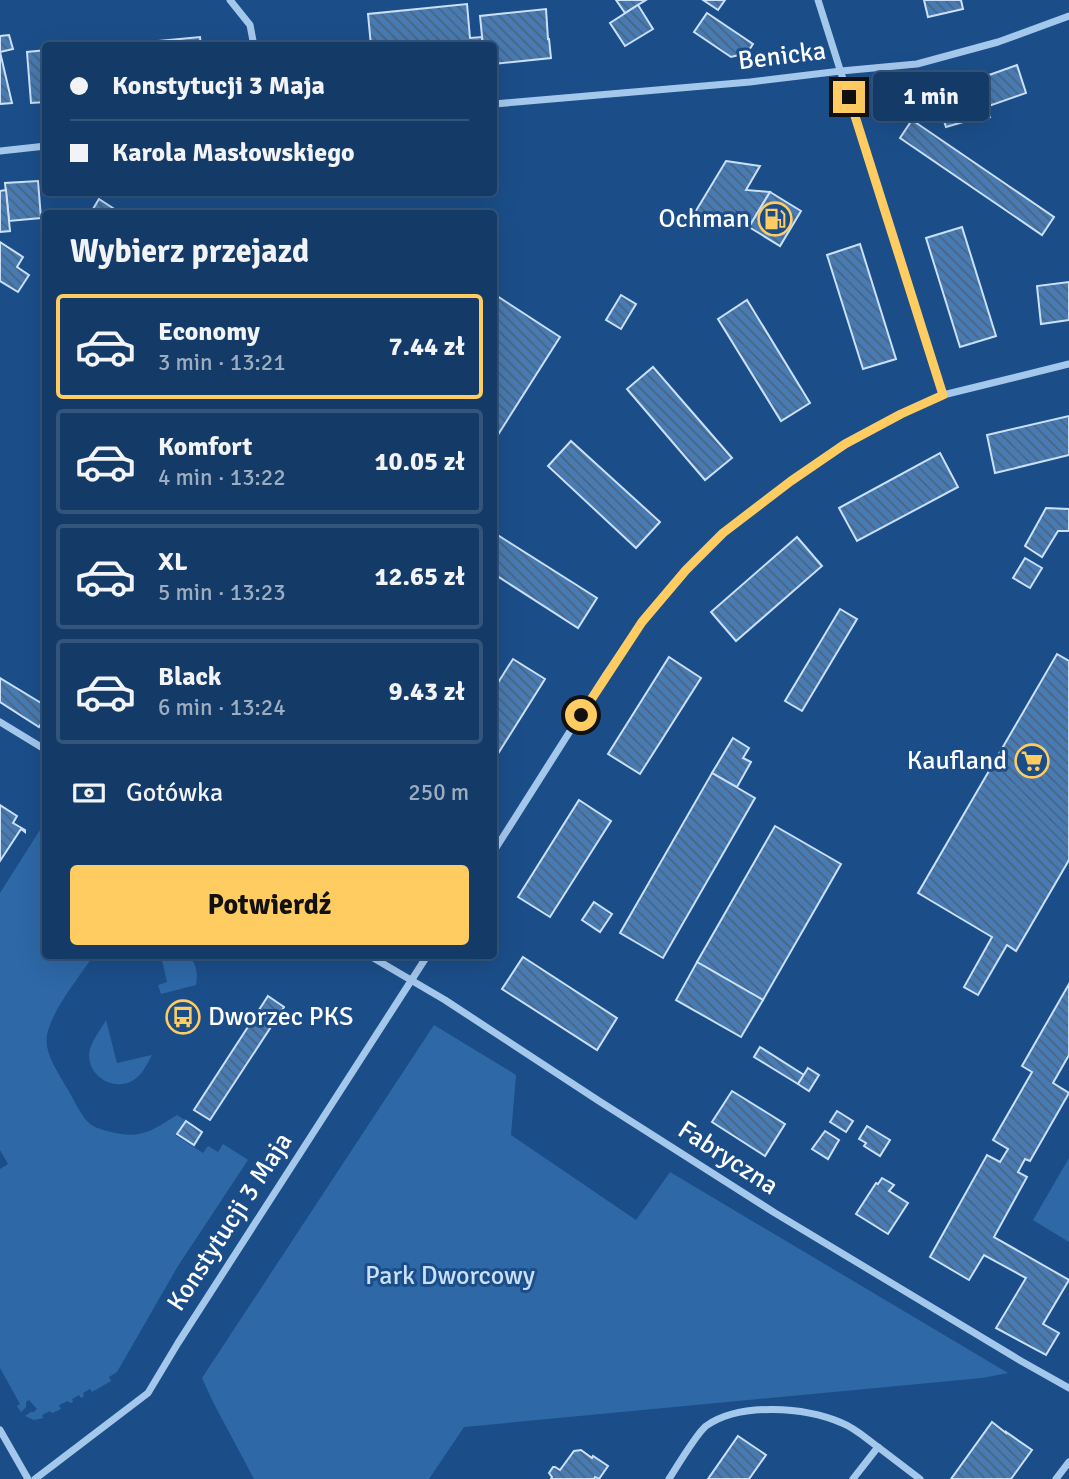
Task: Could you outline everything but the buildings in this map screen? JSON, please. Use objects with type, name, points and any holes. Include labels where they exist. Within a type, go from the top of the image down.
[{"type":"street","points":[[230,0],[250,25],[253,42]]},
{"type":"street","points":[[818,0],[943,395]]},
{"type":"street","name":"Benicka","points":[[497,104],[750,82],[917,64],[998,42],[1069,16]]},
{"type":"street","points":[[0,151],[42,146]]},
{"type":"street","points":[[497,846],[642,622],[686,570],[723,533],[835,451],[901,414],[943,395],[1069,364]]},
{"type":"street","points":[[0,722],[42,748]]},
{"type":"street","name":"Fabryczna","points":[[375,959],[411,979],[775,1213],[1069,1388]]},
{"type":"street","name":"Konstytucji 3 Maja","points":[[35,1479],[148,1393],[425,959]]},
{"type":"street","points":[[669,1479],[704,1427],[729,1414],[778,1409],[807,1412],[844,1423],[920,1479]]},
{"type":"street","points":[[0,1430],[28,1479]]},
{"type":"street","points":[[853,1479],[878,1447]]},
{"type":"street","points":[[1056,1479],[1069,1462]]},
{"type":"green space","points":[[42,827],[42,959],[91,959],[60,1004],[47,1035],[47,1048],[88,1122],[94,1127],[128,1135],[152,1130],[177,1115],[185,1120],[175,1135],[203,1153],[208,1146],[218,1152],[223,1144],[248,1160],[178,1266],[117,1372],[109,1377],[111,1381],[92,1392],[90,1389],[83,1393],[81,1398],[79,1395],[72,1399],[73,1402],[59,1405],[61,1409],[52,1413],[50,1411],[42,1415],[43,1418],[34,1420],[25,1416],[37,1409],[29,1400],[21,1412],[17,1406],[20,1404],[0,1368],[0,1169],[8,1164],[0,1150],[0,893]]},
{"type":"green space","points":[[162,959],[191,959],[196,970],[196,985],[161,994],[158,985],[167,982]]},
{"type":"green space","points":[[106,1020],[117,1063],[152,1055],[136,1079],[124,1084],[108,1082],[95,1073],[91,1066],[90,1049]]},
{"type":"green space","name":"Park Dworcowy","points":[[434,1025],[516,1075],[511,1135],[636,1220],[670,1172],[1008,1373],[982,1378],[464,1427],[429,1479],[254,1479],[202,1378]]},
{"type":"green space","points":[[1069,1158],[1069,1242],[1033,1220]]},
{"type":"place","name":"Ochman","points":[[775,219]]},
{"type":"place","name":"Kaufland","points":[[1032,761]]},
{"type":"place","name":"Dworzec PKS","points":[[183,1017]]},
{"type":"route","points":[[581,715],[642,622],[686,570],[723,533],[845,444],[943,395],[849,97]]}]
